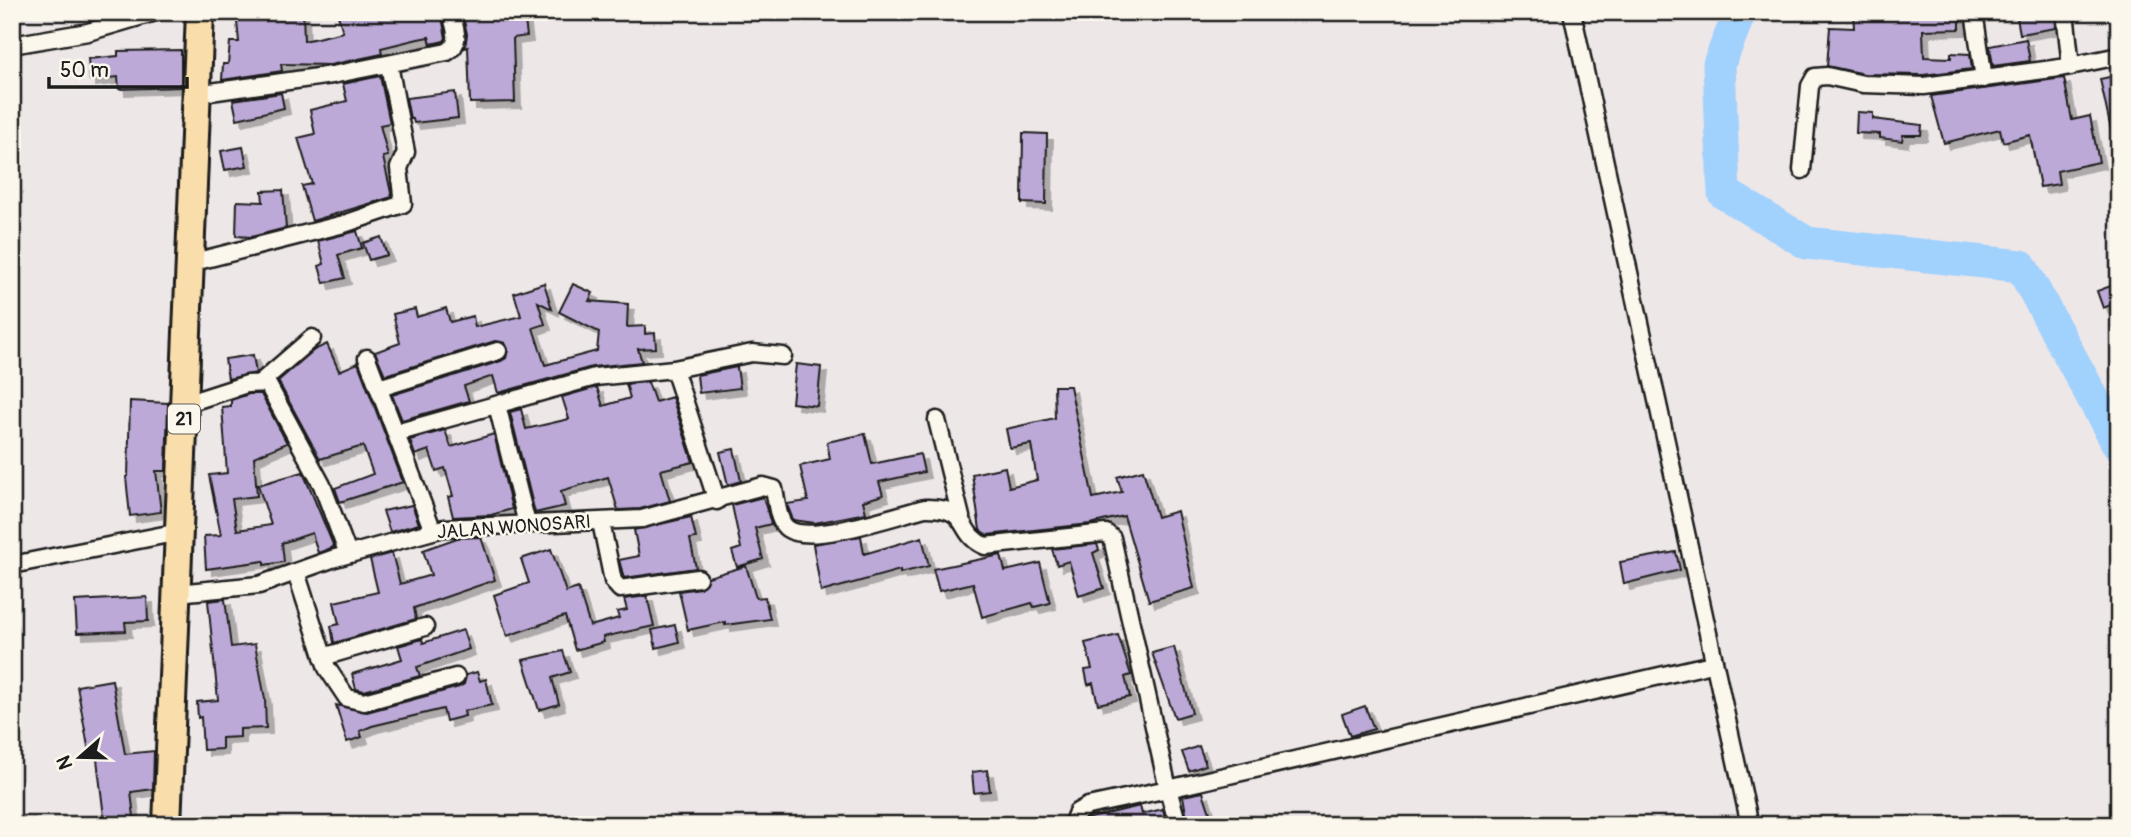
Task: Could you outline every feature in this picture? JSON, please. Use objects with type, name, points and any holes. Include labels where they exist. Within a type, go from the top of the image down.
[{"type":"highway","name":"21","points":[[167,825],[200,12]]},
{"type":"street","points":[[12,45],[88,32],[156,12]]},
{"type":"street","points":[[196,94],[389,65],[453,49],[457,37],[451,12]]},
{"type":"street","points":[[1572,12],[1712,664],[1750,825]]},
{"type":"street","points":[[1974,12],[1983,79]]},
{"type":"street","points":[[2065,12],[2071,67]]},
{"type":"street","points":[[1802,170],[1810,86],[1815,77],[1827,76],[1863,84],[1924,86],[2071,67],[2119,56]]},
{"type":"street","points":[[190,263],[344,224],[403,204],[399,168],[406,152],[389,65]]},
{"type":"street","points":[[185,404],[261,382],[312,338]]},
{"type":"street","points":[[379,388],[498,351]]},
{"type":"street","points":[[396,433],[594,377],[674,369],[752,353],[783,356]]},
{"type":"street","points":[[366,358],[433,531]]},
{"type":"street","points":[[674,369],[717,501]]},
{"type":"street","points":[[261,382],[267,383],[276,398],[322,485],[348,554]]},
{"type":"street","points":[[498,405],[527,524]]},
{"type":"street","points":[[937,420],[961,517],[974,539],[985,546],[1094,532],[1106,533],[1112,538],[1178,825]]},
{"type":"street","name":"JALAN WONOSARI","points":[[177,593],[259,585],[348,554],[433,531],[642,519],[717,501],[762,486],[772,488],[781,522],[787,529],[797,533],[819,534],[925,508],[943,508],[961,517]]},
{"type":"street","points":[[601,522],[613,581],[620,589],[698,578]]},
{"type":"street","points":[[12,565],[179,532]]},
{"type":"street","points":[[296,572],[323,657],[347,698],[364,702],[456,677]]},
{"type":"street","points":[[323,657],[425,627]]},
{"type":"street","points":[[1072,825],[1077,812],[1088,806],[1712,664]]},
{"type":"building","points":[[236,12],[303,12],[304,41],[343,32],[337,12],[441,12],[446,38],[431,44],[429,37],[418,39],[381,48],[382,54],[330,65],[281,64],[282,71],[222,80],[223,64],[228,64],[230,42],[239,42]]},
{"type":"building","points":[[462,12],[524,13],[527,36],[513,38],[515,102],[470,103],[468,47],[465,48],[467,34]]},
{"type":"building","points":[[1853,12],[1960,12],[1960,29],[1923,30],[1924,57],[1951,58],[1951,53],[1970,54],[1972,69],[1923,75],[1864,74],[1827,66],[1830,27],[1854,28]]},
{"type":"building","points":[[2016,12],[2055,12],[2056,28],[2020,34]]},
{"type":"building","points":[[2026,39],[2030,61],[1993,66],[1990,46]]},
{"type":"building","points":[[181,50],[181,87],[119,89],[118,77],[90,80],[88,59],[118,56],[118,51]]},
{"type":"building","points":[[2119,75],[2119,134],[2112,135],[2100,79]]},
{"type":"building","points":[[380,76],[390,123],[380,125],[388,156],[383,157],[392,197],[312,221],[302,186],[312,184],[298,138],[315,134],[310,110],[347,101],[343,84]]},
{"type":"building","points":[[2064,78],[2072,120],[2090,116],[2099,162],[2057,171],[2059,184],[2040,187],[2030,135],[2003,142],[2000,129],[1944,143],[1931,96]]},
{"type":"building","points":[[455,92],[458,118],[414,123],[413,119],[410,119],[406,98]]},
{"type":"building","points":[[281,93],[284,108],[237,119],[233,100]]},
{"type":"building","points":[[1857,112],[1873,113],[1873,119],[1922,125],[1921,135],[1903,135],[1902,141],[1880,138],[1880,134],[1856,133]]},
{"type":"building","points":[[1023,133],[1047,134],[1046,204],[1022,203]]},
{"type":"building","points":[[243,147],[247,166],[225,170],[221,151]]},
{"type":"building","points":[[283,190],[286,228],[251,237],[236,236],[237,201],[263,202],[262,191]]},
{"type":"building","points":[[357,231],[362,248],[338,255],[345,278],[324,283],[319,266],[324,264],[318,241]]},
{"type":"building","points":[[381,237],[387,255],[369,260],[363,243]]},
{"type":"building","points":[[544,283],[552,309],[538,302],[545,324],[533,328],[545,365],[597,351],[599,332],[559,312],[573,284],[593,293],[589,301],[628,304],[627,327],[645,326],[645,334],[655,333],[656,348],[638,349],[642,362],[592,367],[498,393],[493,376],[464,386],[469,401],[402,420],[392,395],[501,361],[506,358],[508,349],[505,343],[495,341],[385,375],[375,352],[400,343],[393,314],[415,309],[417,317],[446,308],[450,322],[473,316],[475,327],[521,316],[514,293]]},
{"type":"building","points":[[2119,283],[2119,302],[2103,308],[2097,291]]},
{"type":"building","points":[[327,344],[339,371],[358,363],[403,482],[340,502],[335,488],[373,474],[363,446],[320,459],[278,381],[314,350]]},
{"type":"building","points":[[253,355],[256,373],[228,379],[225,359]]},
{"type":"building","points":[[796,364],[821,367],[817,406],[792,403]]},
{"type":"building","points":[[737,367],[740,388],[699,393],[697,375]]},
{"type":"building","points":[[648,382],[655,402],[672,397],[693,462],[661,470],[670,501],[640,509],[618,510],[608,477],[561,491],[565,506],[535,513],[510,412],[521,409],[526,429],[569,419],[562,397],[597,387],[603,406],[630,398],[626,384]]},
{"type":"building","points":[[1054,386],[1070,386],[1093,498],[1122,492],[1117,477],[1143,470],[1157,517],[1177,511],[1194,588],[1149,601],[1124,516],[1090,524],[987,535],[980,530],[972,474],[1005,467],[1009,487],[1037,480],[1031,444],[1010,448],[1006,429],[1055,418]]},
{"type":"building","points":[[249,394],[261,394],[287,443],[254,457],[257,496],[232,499],[237,530],[271,525],[258,485],[303,472],[334,547],[318,553],[312,533],[282,543],[284,562],[264,565],[264,561],[206,569],[204,536],[221,535],[209,475],[227,473],[222,407],[231,406],[231,400]]},
{"type":"building","points":[[130,401],[168,403],[166,471],[156,471],[161,512],[130,516],[126,477]]},
{"type":"building","points":[[445,430],[451,447],[494,434],[512,509],[491,515],[453,517],[448,497],[453,496],[445,468],[436,471],[429,450],[415,455],[410,440]]},
{"type":"building","points":[[865,434],[872,464],[920,454],[924,472],[879,482],[883,495],[863,501],[866,513],[815,523],[793,520],[787,504],[808,501],[800,466],[830,459],[827,442]]},
{"type":"building","points":[[734,449],[741,481],[728,485],[720,452]]},
{"type":"building","points":[[763,497],[771,524],[755,528],[763,559],[737,567],[732,551],[741,548],[732,505]]},
{"type":"building","points":[[412,505],[419,524],[390,532],[383,511]]},
{"type":"building","points":[[691,517],[696,538],[690,539],[696,568],[624,578],[619,560],[639,556],[634,530]]},
{"type":"building","points":[[861,536],[864,554],[922,537],[929,566],[900,573],[900,570],[821,592],[813,544]]},
{"type":"building","points":[[481,537],[495,580],[414,608],[416,619],[334,643],[331,626],[339,624],[334,602],[378,592],[370,559],[392,553],[400,584],[431,575],[423,550],[457,538]]},
{"type":"building","points":[[1097,544],[1099,550],[1093,553],[1104,588],[1079,596],[1069,561],[1057,565],[1052,549]]},
{"type":"building","points":[[551,549],[566,592],[578,588],[590,626],[619,618],[617,612],[627,610],[624,599],[647,596],[654,626],[603,637],[604,642],[575,650],[565,616],[507,636],[494,595],[529,583],[521,559]]},
{"type":"building","points":[[1676,552],[1680,570],[1624,584],[1620,562]]},
{"type":"building","points":[[1001,555],[1005,571],[1040,563],[1050,603],[1034,607],[1032,603],[982,617],[973,583],[939,591],[933,569]]},
{"type":"building","points":[[746,566],[756,598],[765,597],[770,619],[725,625],[725,622],[688,630],[679,591],[700,588],[708,577]]},
{"type":"building","points":[[147,597],[148,621],[125,622],[126,631],[77,633],[75,601]]},
{"type":"building","points":[[225,599],[231,647],[255,644],[265,699],[266,728],[240,729],[240,737],[222,738],[222,749],[203,750],[201,717],[198,718],[197,702],[218,700],[208,601]]},
{"type":"building","points":[[675,625],[679,642],[656,648],[652,630]]},
{"type":"building","points":[[463,630],[469,649],[417,667],[420,676],[364,691],[356,689],[352,674],[402,659],[398,646],[422,639],[423,643]]},
{"type":"building","points":[[1118,635],[1131,675],[1125,677],[1130,697],[1098,704],[1093,683],[1088,685],[1085,670],[1092,669],[1085,643]]},
{"type":"building","points":[[1174,647],[1192,713],[1175,718],[1152,653]]},
{"type":"building","points":[[563,651],[570,672],[552,678],[559,704],[539,710],[523,660]]},
{"type":"building","points":[[477,672],[480,681],[486,679],[492,705],[464,711],[465,716],[446,721],[443,709],[372,726],[360,731],[362,737],[347,742],[336,705],[367,712],[459,687],[464,684],[466,675]]},
{"type":"building","points":[[112,680],[125,754],[154,751],[153,789],[131,792],[135,825],[105,825],[96,751],[89,752],[77,686]]},
{"type":"building","points":[[1365,706],[1374,729],[1350,736],[1342,714]]},
{"type":"building","points":[[1199,746],[1206,765],[1189,771],[1182,752]]},
{"type":"building","points":[[987,770],[990,791],[974,793],[972,772]]},
{"type":"building","points":[[1203,792],[1214,825],[1188,825],[1183,796]]},
{"type":"building","points":[[1140,806],[1142,814],[1163,809],[1167,825],[1086,825],[1086,819]]},
{"type":"waterway","points":[[1740,12],[1719,64],[1724,193],[1807,243],[2021,266],[2119,446]]}]
